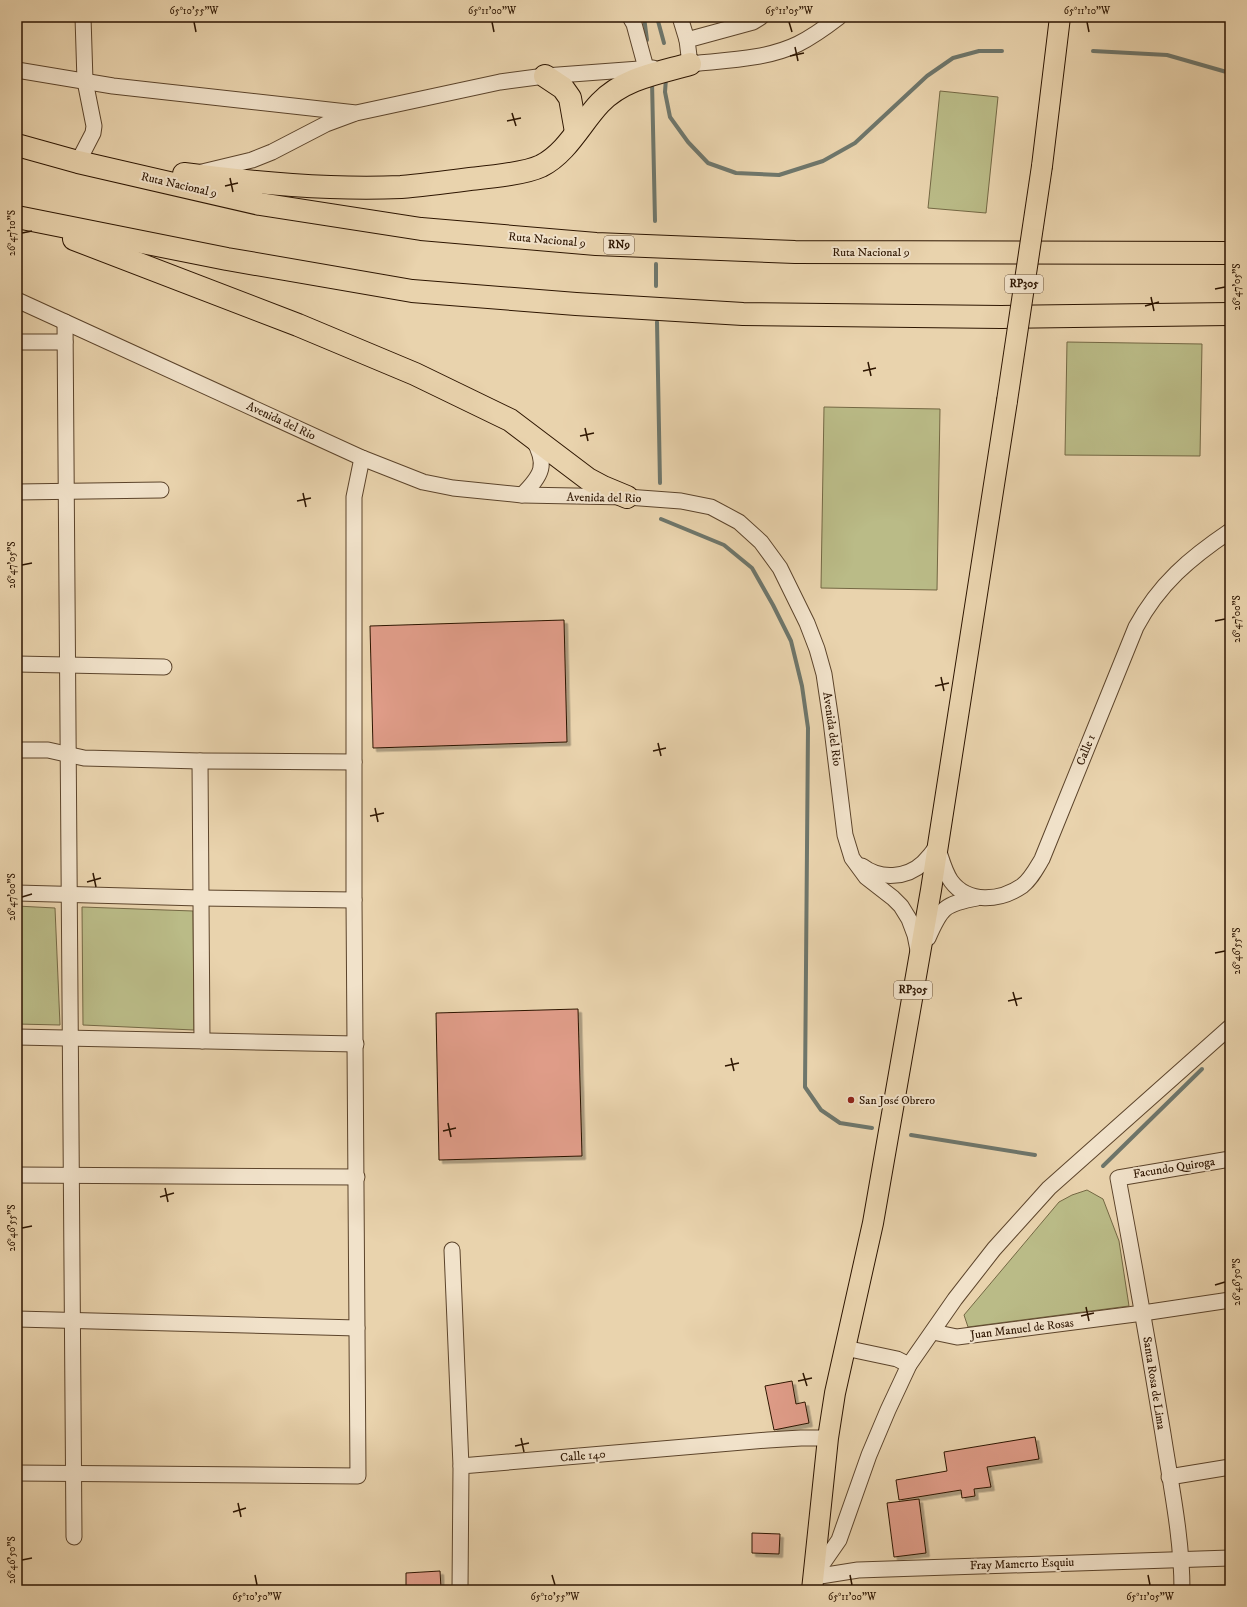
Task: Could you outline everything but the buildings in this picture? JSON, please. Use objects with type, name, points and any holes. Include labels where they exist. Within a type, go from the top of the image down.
[{"type":"highway","points":[[78,162],[189,175],[309,186],[355,188],[402,186],[455,181],[513,173],[540,167],[554,158],[600,103],[614,91],[633,80],[690,64]]},
{"type":"highway","points":[[545,76],[563,88],[570,98],[576,132]]},
{"type":"highway","name":"Ruta Nacional 9","points":[[17,145],[78,162],[260,204],[420,229],[596,244],[795,252],[1230,253]]},
{"type":"highway","points":[[17,217],[227,259],[428,293],[743,314],[1001,317],[1230,314]]},
{"type":"highway","points":[[17,217],[298,324],[409,372],[510,420],[588,479],[627,497]]},
{"type":"main road","name":"RP305","points":[[813,1586],[828,1438],[845,1348],[873,1223],[931,890],[1042,166],[1060,17]]},
{"type":"street","points":[[78,162],[93,133],[94,126],[84,81],[83,17]]},
{"type":"street","points":[[630,17],[634,24],[646,68]]},
{"type":"street","points":[[680,17],[687,40],[690,64]]},
{"type":"street","points":[[687,40],[753,22],[761,17]]},
{"type":"street","points":[[189,175],[252,160],[272,152],[326,124],[356,113],[500,82],[545,76],[745,58],[774,52],[798,44],[828,26],[839,17]]},
{"type":"street","points":[[17,70],[113,86],[356,113]]},
{"type":"street","name":"Avenida del Rio","points":[[17,300],[362,458],[423,482],[453,488],[522,495],[627,497],[681,501],[711,507],[739,522],[761,542],[780,568],[807,623],[824,674],[845,834],[852,858],[866,876],[901,906],[909,919],[915,935],[919,957]]},
{"type":"street","points":[[65,322],[69,665],[67,753],[74,1537]]},
{"type":"street","points":[[17,342],[65,342]]},
{"type":"street","points":[[522,495],[534,482],[542,467],[540,452],[532,436]]},
{"type":"street","points":[[17,1473],[358,1476],[354,900],[354,497],[362,458]]},
{"type":"street","points":[[17,492],[161,490]]},
{"type":"street","name":"Calle 1","points":[[919,957],[936,920],[944,909],[957,901],[990,898],[1013,891],[1023,885],[1033,874],[1042,859],[1136,627],[1145,609],[1159,590],[1179,570],[1208,546],[1230,531]]},
{"type":"street","points":[[17,664],[164,667]]},
{"type":"street","points":[[17,750],[48,750],[84,758],[354,762]]},
{"type":"street","points":[[200,760],[202,1041]]},
{"type":"street","points":[[852,858],[866,869],[877,874],[888,876],[901,875],[911,872],[923,863],[937,846],[950,880],[959,890],[977,898]]},
{"type":"street","points":[[17,893],[354,900]]},
{"type":"street","points":[[813,1586],[840,1540],[869,1455],[888,1410],[910,1365],[955,1299],[994,1249],[1049,1188],[1230,1026]]},
{"type":"street","points":[[17,1037],[356,1044]]},
{"type":"street","name":"Facundo Quiroga","points":[[1118,1178],[1230,1159]]},
{"type":"street","points":[[17,1175],[356,1177]]},
{"type":"street","name":"Santa Rosa de Lima","points":[[1118,1178],[1143,1314],[1182,1559],[1182,1590]]},
{"type":"street","points":[[452,1250],[461,1466],[460,1590]]},
{"type":"street","name":"Juan Manuel de Rosas","points":[[933,1332],[957,1337],[1143,1314],[1230,1300]]},
{"type":"street","points":[[17,1320],[357,1328]]},
{"type":"street","points":[[845,1348],[897,1359],[910,1365]]},
{"type":"street","name":"Calle 140","points":[[461,1466],[768,1440],[828,1438]]},
{"type":"street","points":[[1169,1477],[1230,1467]]},
{"type":"street","name":"Fray Mamerto Esquiu","points":[[813,1586],[858,1570],[1230,1558]]},
{"type":"green space","points":[[940,91],[998,97],[986,213],[928,208]]},
{"type":"green space","points":[[1067,342],[1202,344],[1200,456],[1065,455]]},
{"type":"green space","points":[[824,407],[940,409],[937,590],[821,588]]},
{"type":"green space","points":[[17,906],[55,908],[60,1025],[17,1024]]},
{"type":"green space","points":[[82,907],[193,911],[194,1030],[83,1025]]},
{"type":"green space","points":[[1087,1190],[1103,1199],[1119,1241],[1129,1306],[968,1327],[964,1315],[1059,1202],[1072,1195]]},
{"type":"waterway","points":[[644,17],[647,40]]},
{"type":"waterway","points":[[655,17],[658,21],[664,43]]},
{"type":"waterway","points":[[666,78],[665,92],[670,117],[688,142],[708,163],[736,173],[779,175],[823,161],[855,143],[927,76],[953,58],[979,51],[1002,51]]},
{"type":"waterway","points":[[1093,51],[1167,55],[1230,73]]},
{"type":"waterway","points":[[652,81],[655,221]]},
{"type":"waterway","points":[[656,264],[656,286]]},
{"type":"waterway","points":[[657,322],[660,483]]},
{"type":"waterway","points":[[661,519],[724,545],[752,568],[791,641],[802,686],[808,728],[805,1087],[821,1110],[840,1123],[872,1128]]},
{"type":"waterway","points":[[1103,1166],[1202,1069]]},
{"type":"waterway","points":[[911,1135],[1035,1155]]},
{"type":"place","name":"San José Obrero","points":[[851,1100]]}]
